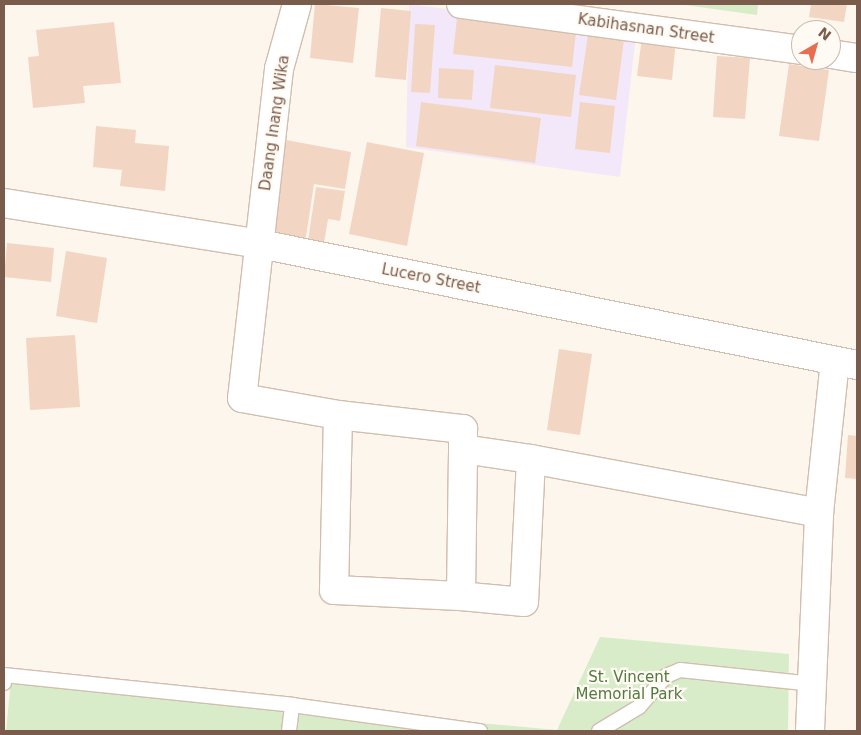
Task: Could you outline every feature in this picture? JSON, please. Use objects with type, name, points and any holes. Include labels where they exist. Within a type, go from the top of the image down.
[{"type":"street","name":"Daang Inang Wika","points":[[297,4],[279,69],[242,398],[338,415]]},
{"type":"street","name":"Kabihasnan Street","points":[[461,4],[791,49]]},
{"type":"street","points":[[841,56],[857,58]]},
{"type":"street","name":"Lucero Street","points":[[4,203],[260,244],[846,363]]},
{"type":"street","points":[[810,731],[819,513],[846,363]]},
{"type":"street","points":[[461,596],[463,429],[338,415],[334,590],[461,596],[524,602],[531,459]]},
{"type":"street","points":[[463,448],[819,513]]},
{"type":"lane","points":[[599,731],[639,707],[666,676],[680,670],[813,684]]},
{"type":"lane","points":[[4,683],[4,675],[292,705],[480,731]]},
{"type":"lane","points":[[289,731],[292,705]]},
{"type":"shaded area","points":[[409,4],[636,34],[620,177],[406,147]]},
{"type":"green space","points":[[678,4],[758,4],[757,15]]},
{"type":"green space","name":"St. Vincent Memorial Park","points":[[600,637],[789,654],[788,731],[6,731],[11,680],[557,730]]},
{"type":"building","points":[[315,4],[359,8],[353,63],[310,58]]},
{"type":"building","points":[[811,4],[847,4],[844,22],[841,20],[809,17]]},
{"type":"building","points":[[381,8],[411,11],[406,80],[375,77]]},
{"type":"building","points":[[457,18],[576,32],[572,67],[453,54]]},
{"type":"building","points":[[114,22],[121,83],[83,86],[85,103],[33,108],[28,57],[39,56],[36,30]]},
{"type":"building","points":[[415,24],[435,25],[430,93],[411,92]]},
{"type":"building","points":[[588,35],[624,40],[616,100],[579,95]]},
{"type":"building","points":[[642,37],[676,40],[672,80],[637,76]]},
{"type":"building","points":[[717,56],[750,58],[745,119],[713,117]]},
{"type":"building","points":[[789,64],[791,64],[791,70],[829,70],[819,141],[779,136]]},
{"type":"building","points":[[495,65],[576,75],[571,117],[490,108]]},
{"type":"building","points":[[439,68],[474,70],[472,100],[438,98]]},
{"type":"building","points":[[421,102],[541,118],[535,163],[416,146]]},
{"type":"building","points":[[580,102],[615,106],[610,153],[575,149]]},
{"type":"building","points":[[96,126],[136,130],[135,143],[169,146],[165,191],[120,186],[122,170],[93,167]]},
{"type":"building","points":[[286,140],[351,152],[345,189],[314,184],[305,243],[269,237]]},
{"type":"building","points":[[367,142],[424,153],[407,246],[349,234]]},
{"type":"building","points":[[316,187],[345,191],[340,221],[328,219],[324,243],[308,241]]},
{"type":"building","points":[[7,243],[54,248],[51,282],[4,277]]},
{"type":"building","points":[[66,251],[107,258],[97,323],[56,316]]},
{"type":"building","points":[[75,335],[80,407],[30,410],[26,338]]},
{"type":"building","points":[[559,349],[592,354],[580,435],[547,430]]},
{"type":"building","points":[[848,435],[857,436],[857,479],[845,478]]}]
